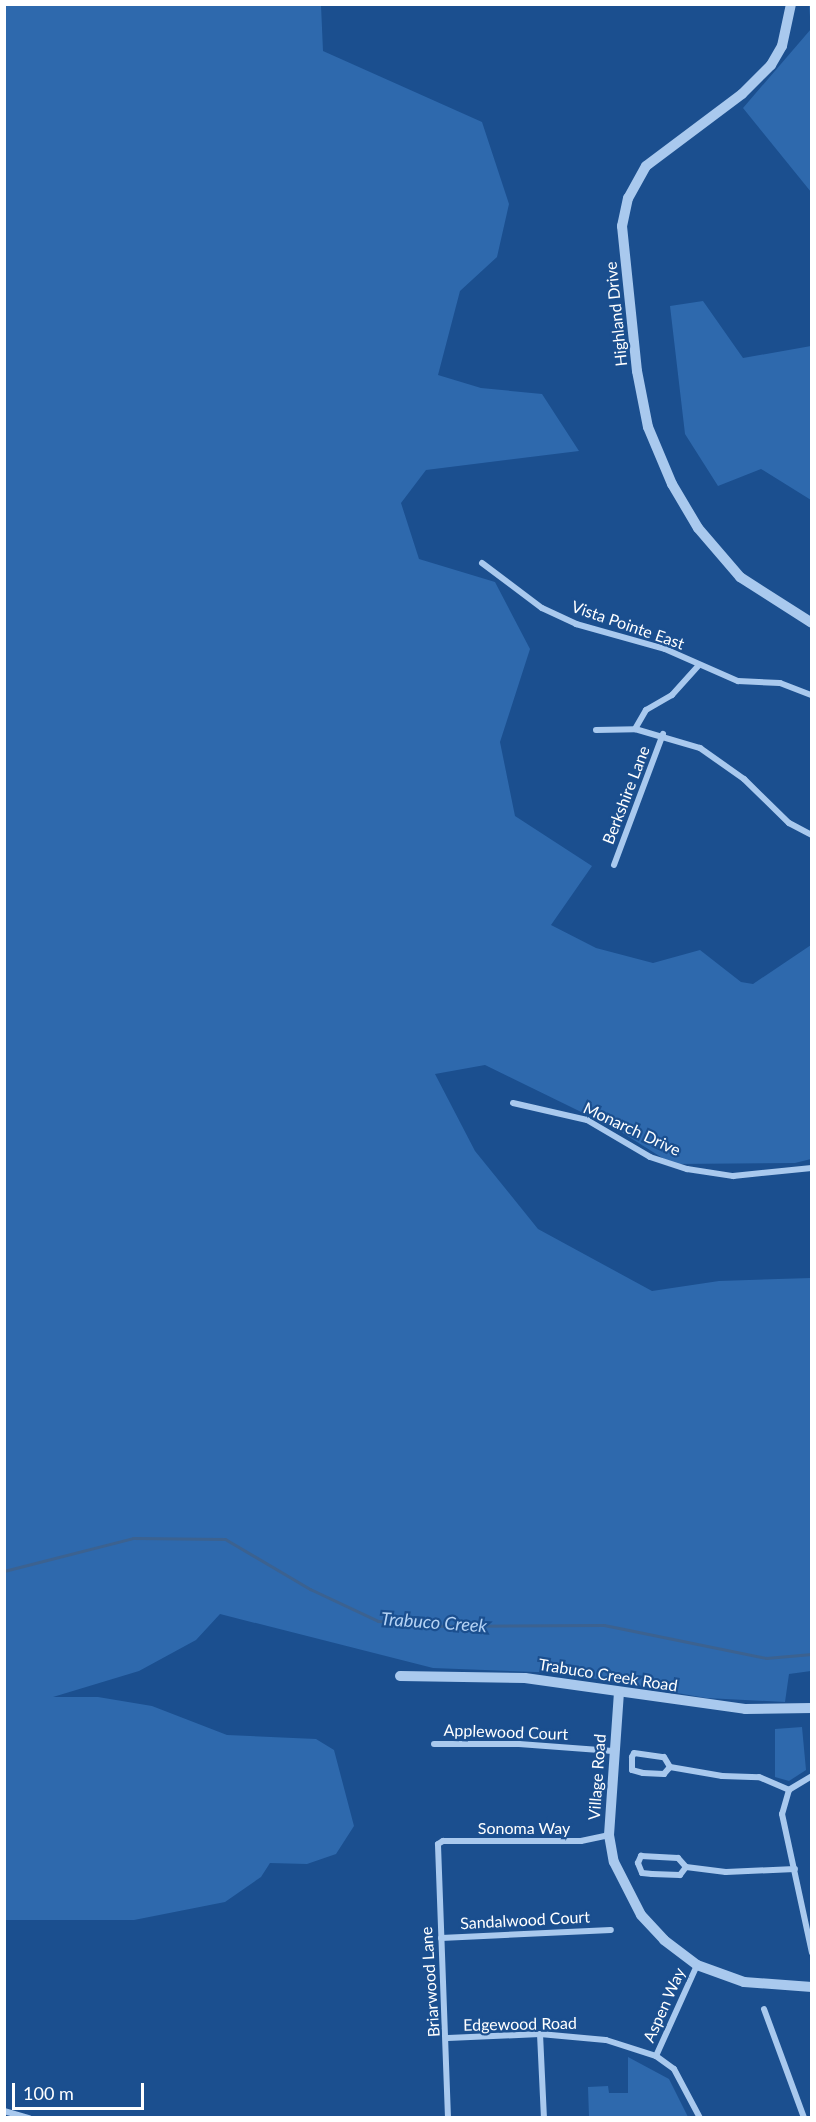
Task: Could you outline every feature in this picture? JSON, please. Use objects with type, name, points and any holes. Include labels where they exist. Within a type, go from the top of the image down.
[{"type":"street","name":"Highland Drive","points":[[791,4],[783,46],[771,65],[742,94],[646,166],[628,198],[622,226],[637,371],[648,427],[672,484],[698,528],[740,577],[812,623]]},
{"type":"street","name":"Vista Pointe East","points":[[482,564],[542,608],[576,624],[665,649],[698,666],[738,681],[780,683],[812,694]]},
{"type":"street","points":[[635,729],[646,710],[672,695],[698,666]]},
{"type":"street","points":[[596,730],[635,729],[663,734],[700,748],[744,779],[789,823],[812,835]]},
{"type":"street","name":"Berkshire Lane","points":[[614,864],[663,734]]},
{"type":"street","name":"Monarch Drive","points":[[513,1103],[587,1120],[650,1157],[687,1169],[733,1176],[812,1168]]},
{"type":"street","name":"Trabuco Creek Road","points":[[400,1676],[525,1678],[745,1710],[812,1707]]},
{"type":"street","name":"Village Road","points":[[619,1692],[609,1834],[614,1862],[641,1915],[664,1940],[697,1965],[744,1982],[812,1987]]},
{"type":"street","name":"Applewood Court","points":[[434,1744],[519,1744],[614,1751]]},
{"type":"street","points":[[670,1767],[664,1774],[643,1773],[632,1770],[632,1757],[634,1753],[664,1757],[670,1767],[722,1776],[759,1777],[789,1790]]},
{"type":"street","points":[[812,1776],[789,1790],[782,1814],[812,1953]]},
{"type":"street","name":"Sonoma Way","points":[[438,1844],[443,1841],[581,1841],[609,1834]]},
{"type":"street","name":"Briarwood Lane","points":[[438,1844],[441,1938],[448,2038],[448,2118]]},
{"type":"street","points":[[686,1867],[680,1875],[652,1874],[642,1873],[638,1863],[641,1856],[678,1858],[686,1867],[726,1872],[795,1869]]},
{"type":"street","name":"Sandalwood Court","points":[[441,1938],[611,1930]]},
{"type":"street","name":"Aspen Way","points":[[656,2056],[697,1965]]},
{"type":"street","points":[[764,2009],[804,2118]]},
{"type":"street","points":[[540,2034],[544,2118]]},
{"type":"street","name":"Edgewood Road","points":[[448,2038],[540,2034],[591,2037],[656,2056],[674,2069],[686,2085],[700,2118]]},
{"type":"street","points":[[4,2111],[29,2118]]},
{"type":"shaded area","points":[[5,5],[321,5],[323,51],[482,122],[509,204],[497,257],[460,291],[438,375],[481,388],[542,394],[579,451],[426,470],[401,503],[419,559],[495,582],[530,649],[500,742],[515,816],[592,866],[551,925],[596,948],[653,963],[700,950],[741,982],[753,984],[811,945],[811,1159],[795,1163],[672,1164],[618,1130],[485,1065],[435,1074],[475,1151],[538,1229],[652,1291],[719,1281],[811,1278],[811,1671],[789,1674],[785,1702],[706,1698],[562,1673],[433,1668],[220,1614],[196,1640],[139,1671],[53,1697],[98,1697],[152,1706],[227,1735],[316,1739],[334,1750],[354,1826],[336,1854],[307,1864],[270,1863],[261,1877],[225,1902],[134,1920],[5,1920]]},
{"type":"shaded area","points":[[809,5],[812,5],[811,192],[743,108],[811,29]]},
{"type":"shaded area","points":[[703,301],[743,358],[811,346],[811,500],[761,469],[718,486],[685,434],[670,306]]},
{"type":"shaded area","points":[[802,1727],[806,1770],[789,1781],[775,1777],[775,1729]]},
{"type":"shaded area","points":[[628,2057],[669,2079],[688,2117],[589,2117],[588,2087],[608,2086],[609,2093],[628,2093]]},
{"type":"waterway","name":"Trabuco Creek","points":[[4,1571],[133,1538],[225,1539],[310,1589],[378,1621],[444,1626],[604,1625],[766,1658],[812,1654]]}]
